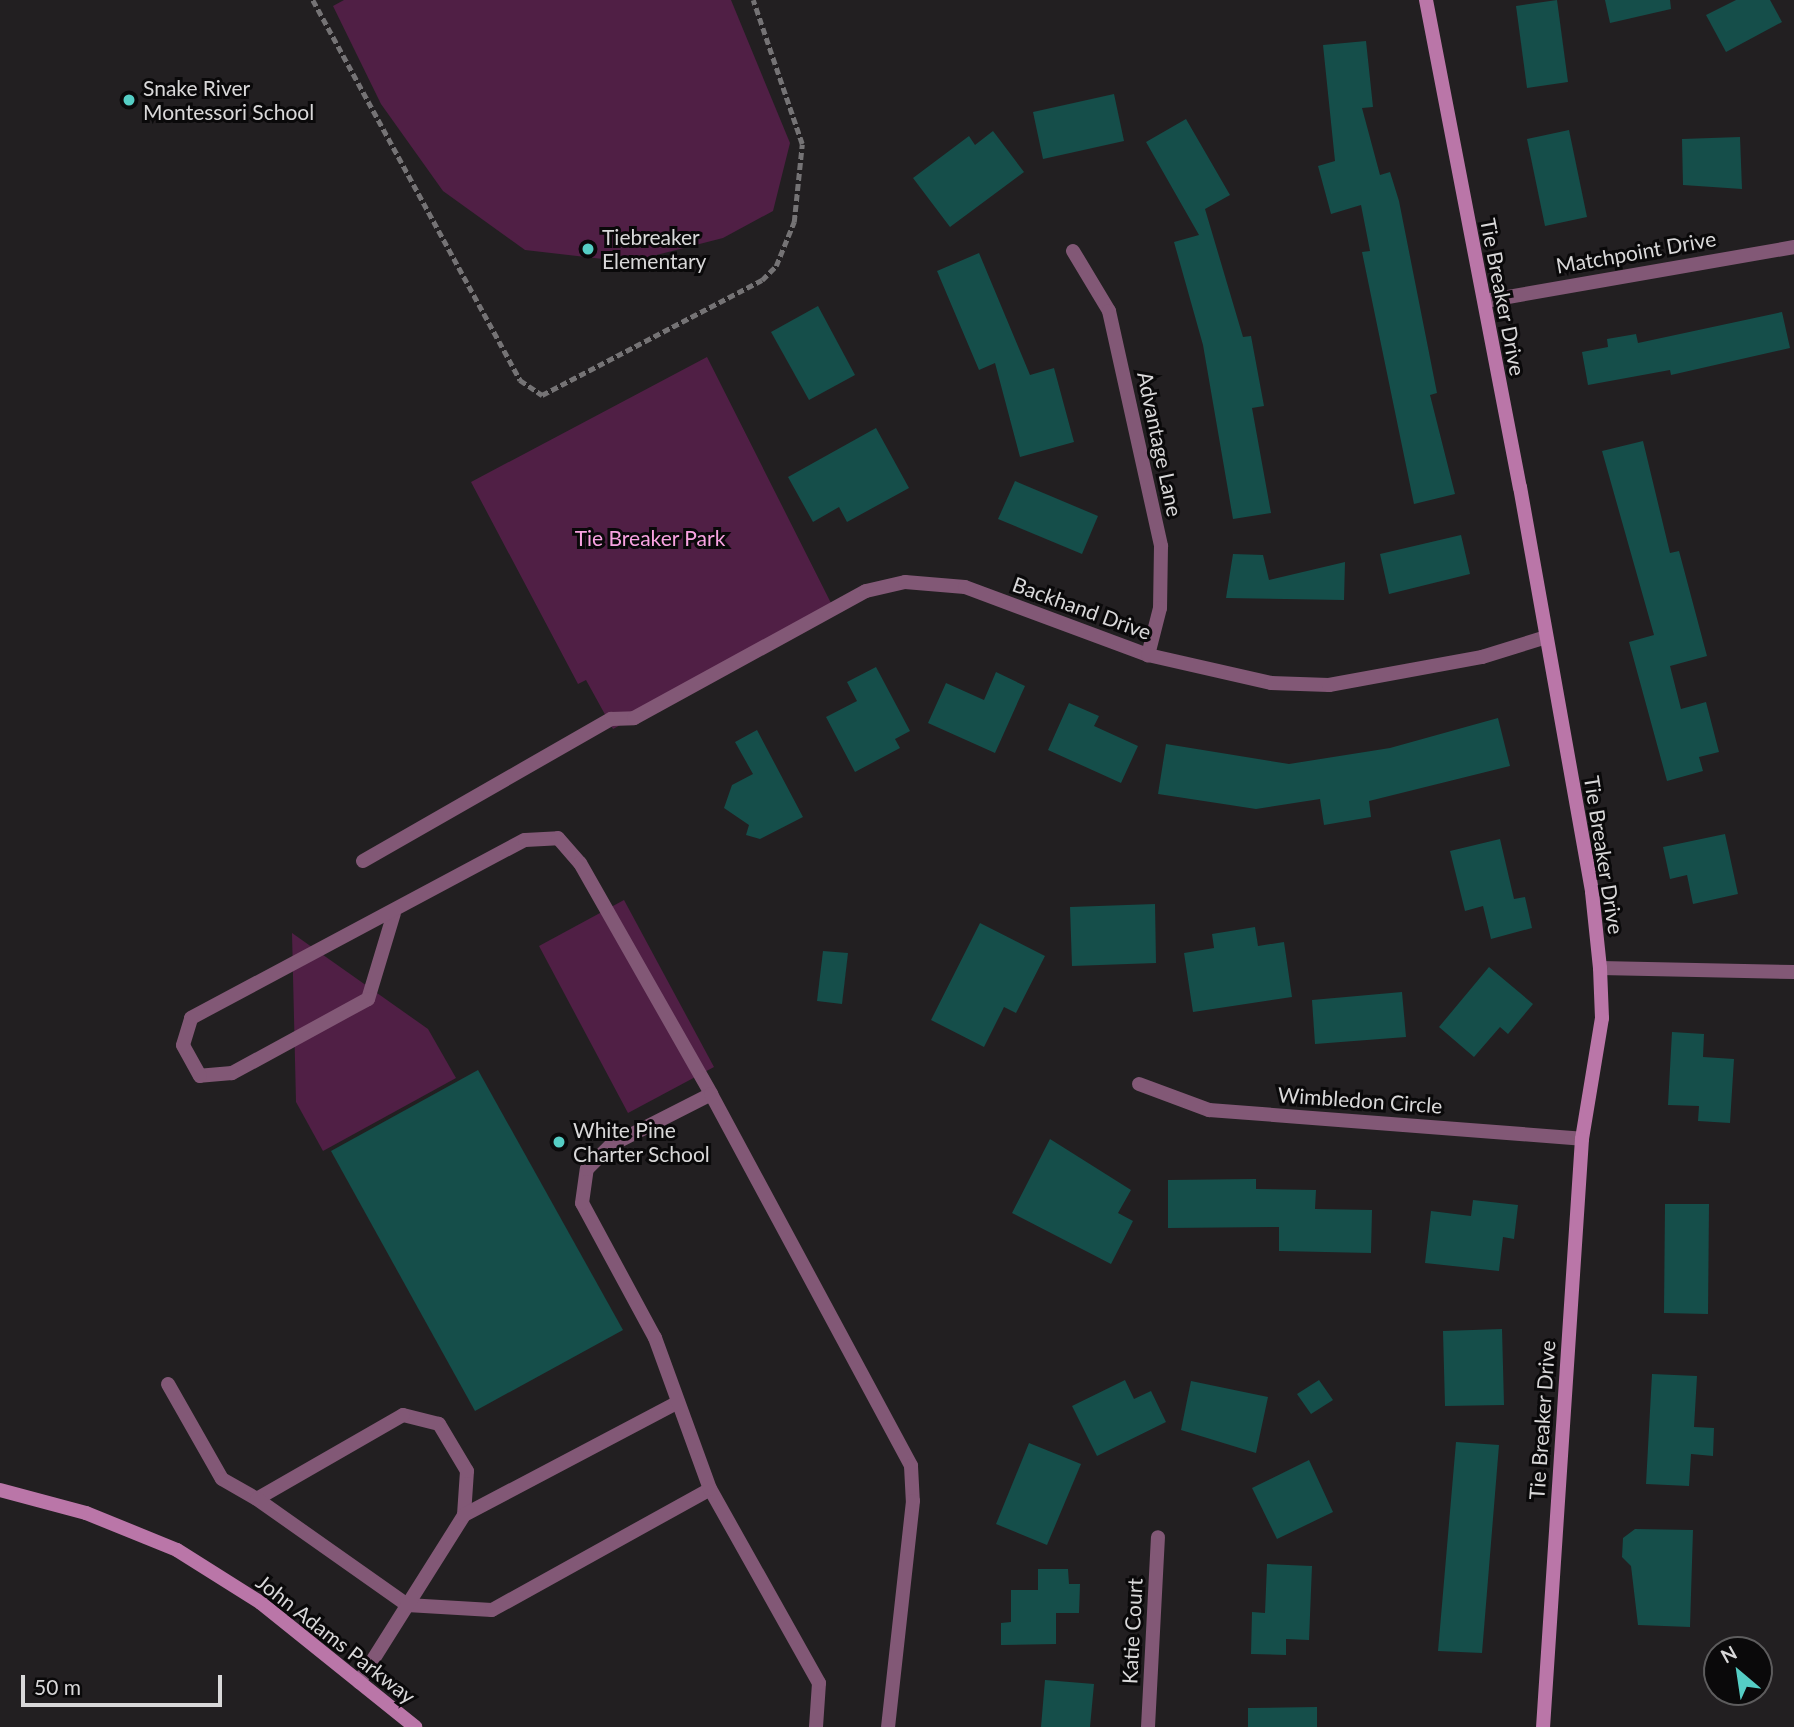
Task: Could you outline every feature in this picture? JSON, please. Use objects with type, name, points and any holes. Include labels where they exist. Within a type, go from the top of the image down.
[{"type":"street","name":"Tie Breaker Drive","points":[[1426,0],[1485,301],[1543,638],[1592,892],[1600,968],[1602,1018],[1582,1139],[1543,1727]]},
{"type":"street","name":"Matchpoint Drive","points":[[1485,301],[1794,247]]},
{"type":"street","name":"Advantage Lane","points":[[1073,251],[1109,311],[1161,546],[1160,608],[1148,655]]},
{"type":"street","name":"Backhand Drive","points":[[363,862],[611,719],[634,718],[866,592],[905,582],[965,587],[1148,655],[1271,683],[1329,685],[1482,657],[1543,638]]},
{"type":"street","points":[[394,913],[368,999],[232,1073],[201,1076],[183,1045],[191,1018],[394,913],[525,841],[558,838],[580,863],[711,1094],[911,1466],[913,1501],[888,1727]]},
{"type":"street","points":[[1600,968],[1794,972]]},
{"type":"street","name":"Wimbledon Circle","points":[[1139,1084],[1209,1110],[1582,1139]]},
{"type":"street","points":[[711,1094],[611,1145],[587,1169],[582,1203],[655,1338],[676,1403],[710,1489],[819,1683],[816,1727]]},
{"type":"street","points":[[168,1384],[222,1479],[257,1499],[407,1605],[492,1610],[710,1489]]},
{"type":"street","points":[[464,1515],[676,1403]]},
{"type":"street","points":[[257,1499],[403,1415],[439,1424],[467,1471],[464,1515],[359,1682]]},
{"type":"street","name":"John Adams Parkway","points":[[0,1490],[86,1513],[177,1550],[261,1603],[415,1727]]},
{"type":"street","name":"Katie Court","points":[[1148,1727],[1158,1536]]},
{"type":"path","points":[[313,0],[520,380],[542,395],[762,280],[776,267],[794,222],[802,144],[753,0]]},
{"type":"green space","points":[[344,0],[731,0],[790,143],[773,211],[723,238],[629,262],[525,250],[443,191],[381,104],[333,6]]},
{"type":"green space","name":"Tie Breaker Park","points":[[707,357],[834,609],[613,729],[586,680],[578,684],[471,482]]},
{"type":"green space","points":[[624,900],[714,1067],[628,1113],[539,946]]},
{"type":"green space","points":[[292,933],[428,1029],[456,1078],[323,1151],[296,1102]]},
{"type":"building","points":[[1557,0],[1568,82],[1527,88],[1516,6]]},
{"type":"building","points":[[1605,0],[1670,0],[1671,9],[1610,23]]},
{"type":"building","points":[[1736,0],[1770,0],[1782,22],[1726,52],[1706,15]]},
{"type":"building","points":[[1366,41],[1373,107],[1362,108],[1380,175],[1390,172],[1399,201],[1437,393],[1430,395],[1455,494],[1414,504],[1362,252],[1370,251],[1361,205],[1331,214],[1318,166],[1335,161],[1323,45]]},
{"type":"building","points":[[1114,94],[1124,141],[1043,159],[1033,112]]},
{"type":"building","points":[[1186,119],[1230,195],[1205,209],[1243,337],[1251,336],[1264,406],[1252,408],[1271,513],[1233,519],[1203,345],[1174,242],[1199,235],[1146,142]]},
{"type":"building","points":[[1569,130],[1587,217],[1545,226],[1527,139]]},
{"type":"building","points":[[993,131],[1024,172],[950,227],[913,178],[969,136],[975,145]]},
{"type":"building","points":[[1740,137],[1742,189],[1683,185],[1682,139]]},
{"type":"building","points":[[979,253],[1030,375],[1054,368],[1074,442],[1020,457],[995,363],[979,370],[937,271]]},
{"type":"building","points":[[818,306],[855,375],[809,400],[771,332]]},
{"type":"building","points":[[1782,312],[1790,348],[1671,375],[1670,370],[1588,385],[1582,352],[1608,347],[1607,339],[1636,334],[1638,343]]},
{"type":"building","points":[[876,428],[909,488],[847,522],[839,507],[813,522],[788,477]]},
{"type":"building","points":[[1643,441],[1670,553],[1679,551],[1707,656],[1670,666],[1681,709],[1706,702],[1719,752],[1699,757],[1703,771],[1667,781],[1629,642],[1654,635],[1602,451]]},
{"type":"building","points":[[1015,481],[1098,516],[1082,554],[998,519]]},
{"type":"building","points":[[1461,535],[1470,574],[1389,594],[1380,554]]},
{"type":"building","points":[[1233,554],[1263,555],[1269,580],[1345,562],[1344,600],[1226,598]]},
{"type":"building","points":[[876,667],[910,731],[895,739],[900,748],[855,772],[826,717],[857,701],[847,682]]},
{"type":"building","points":[[996,672],[1025,686],[995,753],[928,723],[946,683],[984,700]]},
{"type":"building","points":[[1069,703],[1099,716],[1094,726],[1138,746],[1121,783],[1048,750]]},
{"type":"building","points":[[1498,718],[1510,766],[1369,801],[1371,817],[1324,825],[1320,799],[1256,809],[1158,794],[1166,744],[1289,764],[1390,748]]},
{"type":"building","points":[[757,730],[803,817],[760,839],[746,835],[749,825],[724,808],[732,785],[753,774],[735,742]]},
{"type":"building","points":[[1725,834],[1738,894],[1693,904],[1687,875],[1670,879],[1663,847]]},
{"type":"building","points":[[1500,839],[1514,899],[1525,897],[1532,928],[1491,939],[1483,906],[1465,911],[1450,851]]},
{"type":"building","points":[[1155,904],[1156,963],[1072,966],[1070,907]]},
{"type":"building","points":[[980,923],[1045,956],[1016,1013],[1004,1007],[984,1047],[931,1020]]},
{"type":"building","points":[[1255,927],[1258,946],[1284,942],[1292,997],[1193,1012],[1184,953],[1214,948],[1212,934]]},
{"type":"building","points":[[823,951],[848,953],[842,1004],[817,1001]]},
{"type":"building","points":[[1489,967],[1533,1004],[1508,1034],[1500,1027],[1474,1057],[1439,1027]]},
{"type":"building","points":[[1402,992],[1406,1037],[1315,1044],[1312,1000]]},
{"type":"building","points":[[1672,1032],[1704,1034],[1703,1057],[1734,1059],[1730,1123],[1698,1121],[1699,1106],[1668,1105]]},
{"type":"building","points":[[478,1070],[623,1330],[475,1411],[331,1151]]},
{"type":"building","points":[[1050,1139],[1131,1190],[1118,1213],[1133,1221],[1111,1264],[1012,1213]]},
{"type":"building","points":[[1256,1179],[1256,1189],[1316,1190],[1315,1209],[1372,1210],[1371,1253],[1279,1251],[1279,1227],[1168,1228],[1168,1180]]},
{"type":"building","points":[[1473,1200],[1518,1205],[1514,1239],[1503,1237],[1499,1271],[1425,1263],[1431,1211],[1471,1216]]},
{"type":"building","points":[[1665,1204],[1709,1204],[1708,1314],[1664,1313]]},
{"type":"building","points":[[1502,1329],[1504,1405],[1445,1406],[1443,1331]]},
{"type":"building","points":[[1652,1374],[1697,1376],[1694,1427],[1714,1428],[1713,1456],[1691,1454],[1689,1486],[1646,1484]]},
{"type":"building","points":[[1125,1380],[1134,1399],[1151,1391],[1166,1422],[1097,1456],[1072,1406]]},
{"type":"building","points":[[1319,1380],[1333,1400],[1311,1414],[1297,1394]]},
{"type":"building","points":[[1191,1381],[1268,1397],[1256,1453],[1181,1430]]},
{"type":"building","points":[[1456,1442],[1499,1445],[1482,1653],[1438,1651]]},
{"type":"building","points":[[1029,1443],[1081,1464],[1047,1545],[996,1524]]},
{"type":"building","points":[[1309,1460],[1333,1512],[1277,1539],[1252,1488]]},
{"type":"building","points":[[1635,1529],[1693,1530],[1690,1627],[1638,1625],[1631,1566],[1622,1557],[1623,1538]]},
{"type":"building","points":[[1267,1564],[1312,1566],[1309,1640],[1286,1639],[1286,1655],[1251,1654],[1252,1612],[1265,1613]]},
{"type":"building","points":[[1038,1569],[1068,1569],[1069,1584],[1080,1584],[1079,1613],[1056,1613],[1056,1644],[1001,1645],[1001,1623],[1011,1622],[1011,1590],[1038,1590]]},
{"type":"building","points":[[1045,1680],[1094,1684],[1090,1727],[1041,1727]]},
{"type":"building","points":[[1317,1707],[1317,1727],[1248,1727],[1248,1708]]},
{"type":"place","name":"Snake River Montessori School","points":[[129,100]]},
{"type":"place","name":"Tiebreaker Elementary","points":[[588,249]]},
{"type":"place","name":"White Pine Charter School","points":[[559,1142]]}]
